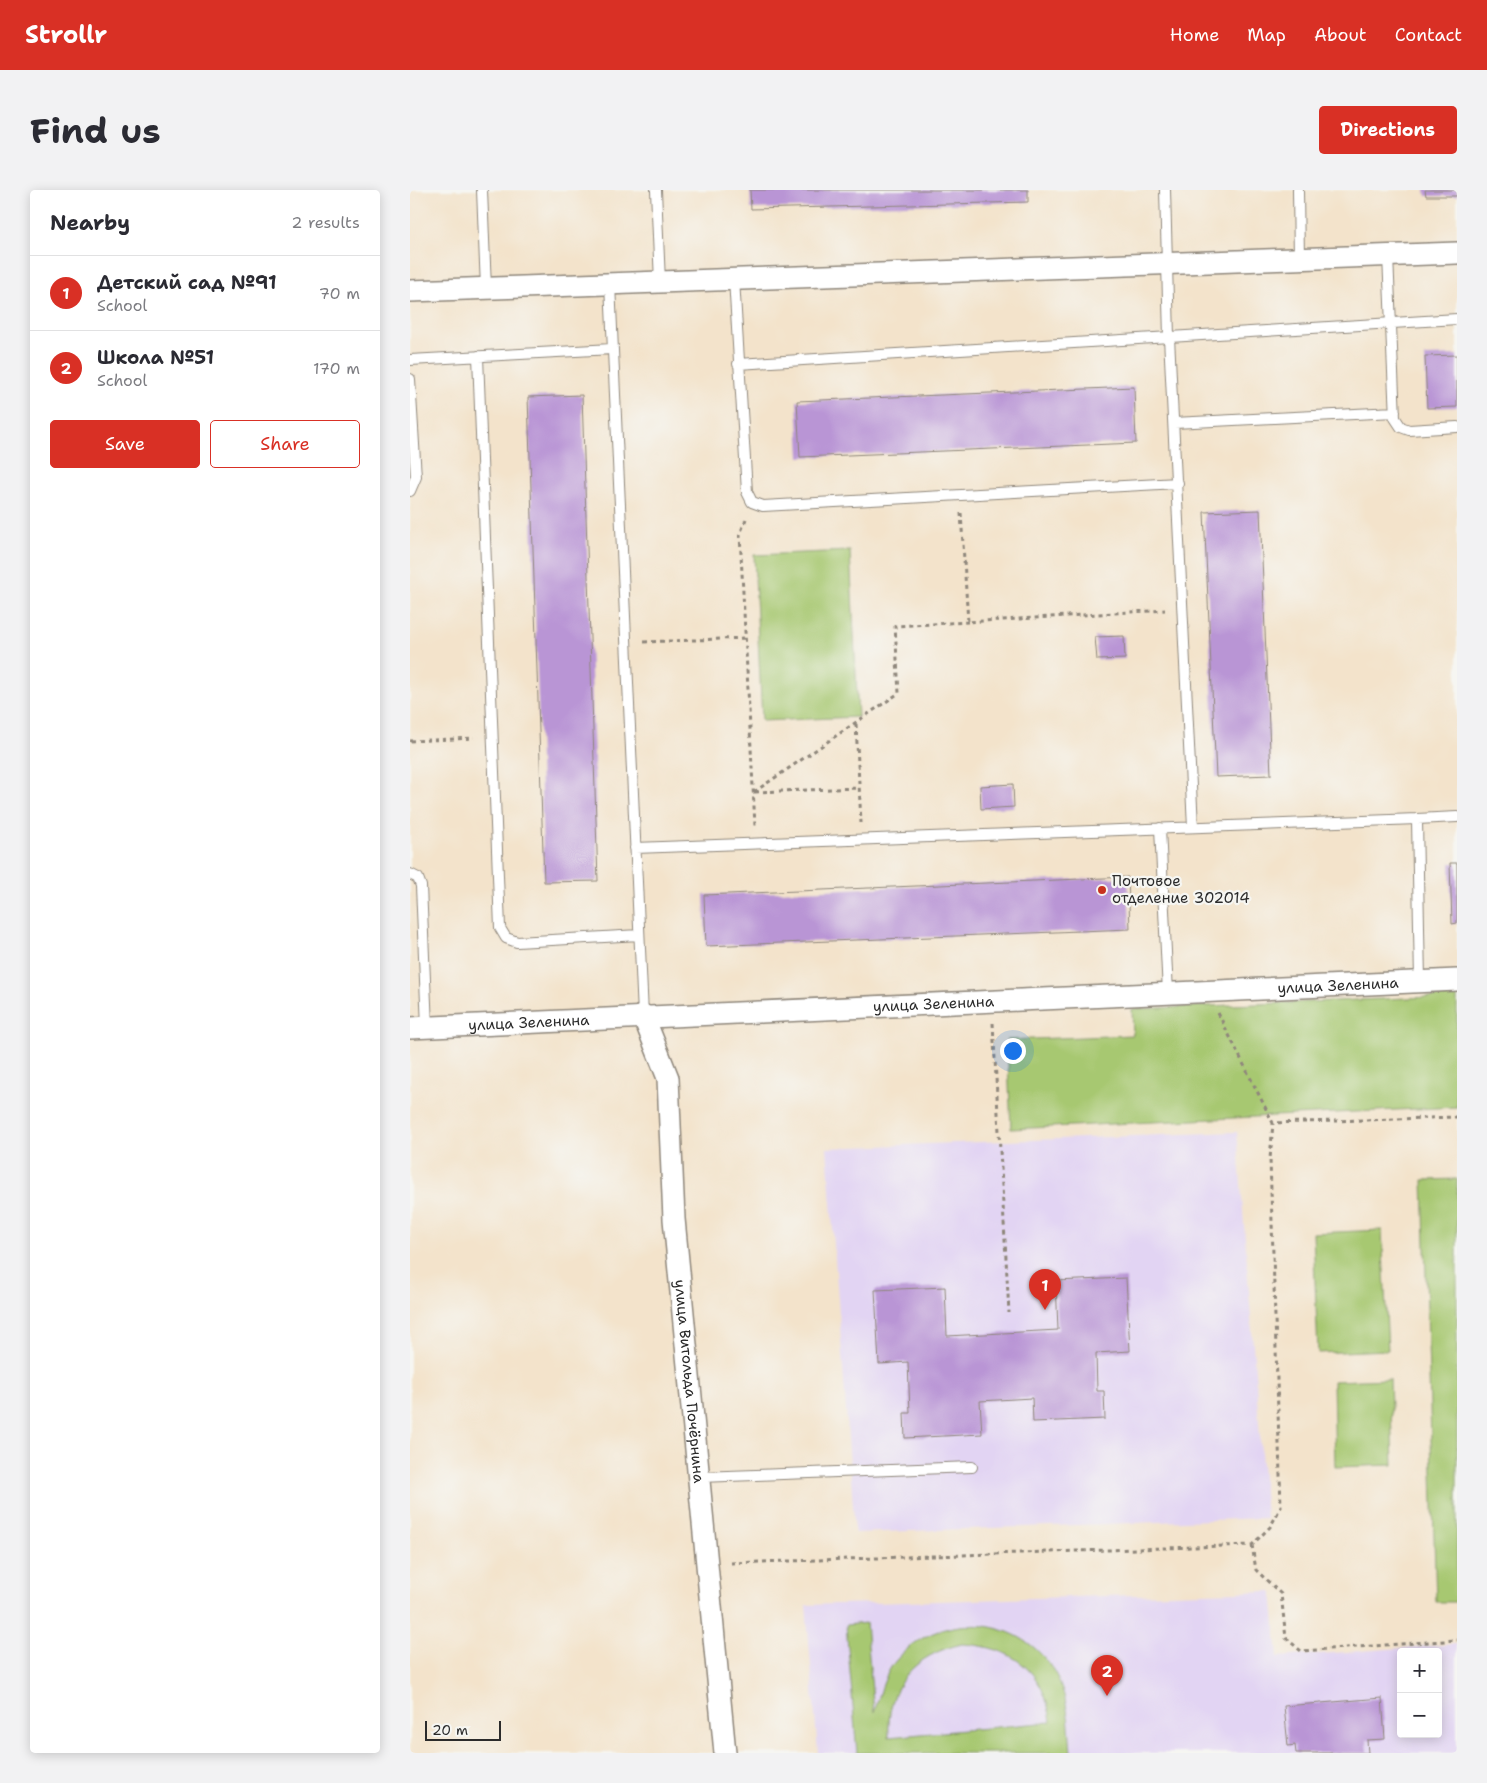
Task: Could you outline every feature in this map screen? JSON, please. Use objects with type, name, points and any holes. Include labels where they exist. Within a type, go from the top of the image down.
[{"type":"street","points":[[410,291],[1457,253]]},
{"type":"street","name":"улица Зеленина","points":[[418,1027],[643,1015],[1457,980]]},
{"type":"street","name":"улица Витольда Почёрнина","points":[[643,1015],[668,1078],[674,1219],[725,1753]]},
{"type":"lane","points":[[482,190],[486,288]]},
{"type":"lane","points":[[656,190],[660,282]]},
{"type":"lane","points":[[1165,190],[1169,337],[1178,483],[1193,827]]},
{"type":"lane","points":[[1298,190],[1299,259]]},
{"type":"lane","points":[[1388,256],[1395,418],[1401,427],[1409,430],[1457,427]]},
{"type":"lane","points":[[734,279],[747,492],[752,502],[762,506],[1178,483]]},
{"type":"lane","points":[[610,284],[643,1015]]},
{"type":"lane","points":[[738,364],[1457,318]]},
{"type":"lane","points":[[410,360],[612,349]]},
{"type":"lane","points":[[478,356],[500,928],[506,938],[517,942],[639,935]]},
{"type":"lane","points":[[410,379],[416,477],[410,491]]},
{"type":"lane","points":[[1174,423],[1395,412]]},
{"type":"lane","points":[[635,848],[1457,817]]},
{"type":"lane","points":[[1417,818],[1420,982]]},
{"type":"lane","points":[[1160,828],[1168,993]]},
{"type":"lane","points":[[410,874],[418,878],[421,886],[418,1027]]},
{"type":"lane","points":[[698,1477],[972,1467]]},
{"type":"path","points":[[960,495],[968,622]]},
{"type":"path","points":[[752,502],[740,534],[756,843]]},
{"type":"path","points":[[753,792],[856,724],[898,693],[894,626],[1183,609]]},
{"type":"path","points":[[625,643],[746,638]]},
{"type":"path","points":[[856,724],[861,838]]},
{"type":"path","points":[[410,741],[492,736]]},
{"type":"path","points":[[753,792],[859,788]]},
{"type":"path","points":[[707,1564],[1252,1545],[1270,1527],[1281,1507],[1270,1159],[1273,1123],[1206,991]]},
{"type":"path","points":[[991,1000],[1009,1313]]},
{"type":"path","points":[[1273,1123],[1457,1117]]},
{"type":"path","points":[[1252,1545],[1256,1570],[1282,1594],[1286,1638],[1300,1651],[1457,1640]]},
{"type":"shaded area","points":[[1237,1132],[1266,1518],[855,1533],[827,1148]]},
{"type":"shaded area","points":[[1272,1591],[1278,1657],[1397,1648],[1397,1738],[1442,1738],[1442,1648],[1402,1648],[1457,1644],[1457,1753],[818,1753],[806,1605]]},
{"type":"green space","points":[[850,551],[858,717],[762,721],[754,555]]},
{"type":"green space","points":[[1457,996],[1457,1107],[1011,1129],[1007,1040],[1133,1035],[1132,1009]]},
{"type":"green space","points":[[1457,1179],[1457,1602],[1436,1602],[1423,1180]]},
{"type":"green space","points":[[1382,1230],[1388,1350],[1318,1353],[1313,1233]]},
{"type":"green space","points":[[1390,1379],[1393,1465],[1335,1467],[1333,1381]]},
{"type":"green space","points":[[866,1623],[874,1712],[886,1676],[894,1663],[917,1642],[938,1631],[960,1626],[982,1626],[1004,1631],[1025,1641],[1042,1655],[1060,1684],[1068,1713],[1071,1753],[857,1753],[846,1625]],"holes":[[[962,1644],[980,1646],[1011,1656],[1033,1675],[1042,1689],[1048,1704],[1051,1722],[889,1737],[889,1719],[892,1702],[906,1676],[917,1665],[945,1649]]]},
{"type":"building","points":[[750,190],[1028,190],[1028,202],[751,209]]},
{"type":"building","points":[[1425,190],[1457,190],[1457,196],[1426,196]]},
{"type":"building","points":[[1457,355],[1457,407],[1427,408],[1425,356]]},
{"type":"building","points":[[1134,387],[1136,443],[800,457],[797,401]]},
{"type":"building","points":[[582,395],[598,881],[544,882],[528,397]]},
{"type":"building","points":[[1260,510],[1271,775],[1216,777],[1204,512]]},
{"type":"building","points":[[1124,636],[1125,659],[1097,660],[1095,637]]},
{"type":"building","points":[[1013,784],[1014,807],[981,809],[980,786]]},
{"type":"building","points":[[1450,863],[1457,863],[1457,923],[1452,924]]},
{"type":"building","points":[[1128,877],[1130,929],[706,946],[704,895]]},
{"type":"building","points":[[1126,1278],[1130,1351],[1096,1353],[1097,1391],[1104,1391],[1105,1419],[1033,1422],[1032,1398],[980,1401],[982,1434],[905,1438],[904,1413],[910,1413],[908,1362],[879,1364],[875,1290],[945,1287],[947,1336],[1058,1330],[1056,1281]]},
{"type":"building","points":[[1382,1698],[1385,1739],[1367,1740],[1368,1753],[1296,1753],[1295,1745],[1288,1746],[1284,1706]]},
{"type":"place","name":"Почтовое отделение 302014","points":[[1102,890]]},
{"type":"place","name":"Детский сад №91","points":[[1045,1310]]},
{"type":"place","name":"Школа №51","points":[[1107,1696]]}]
